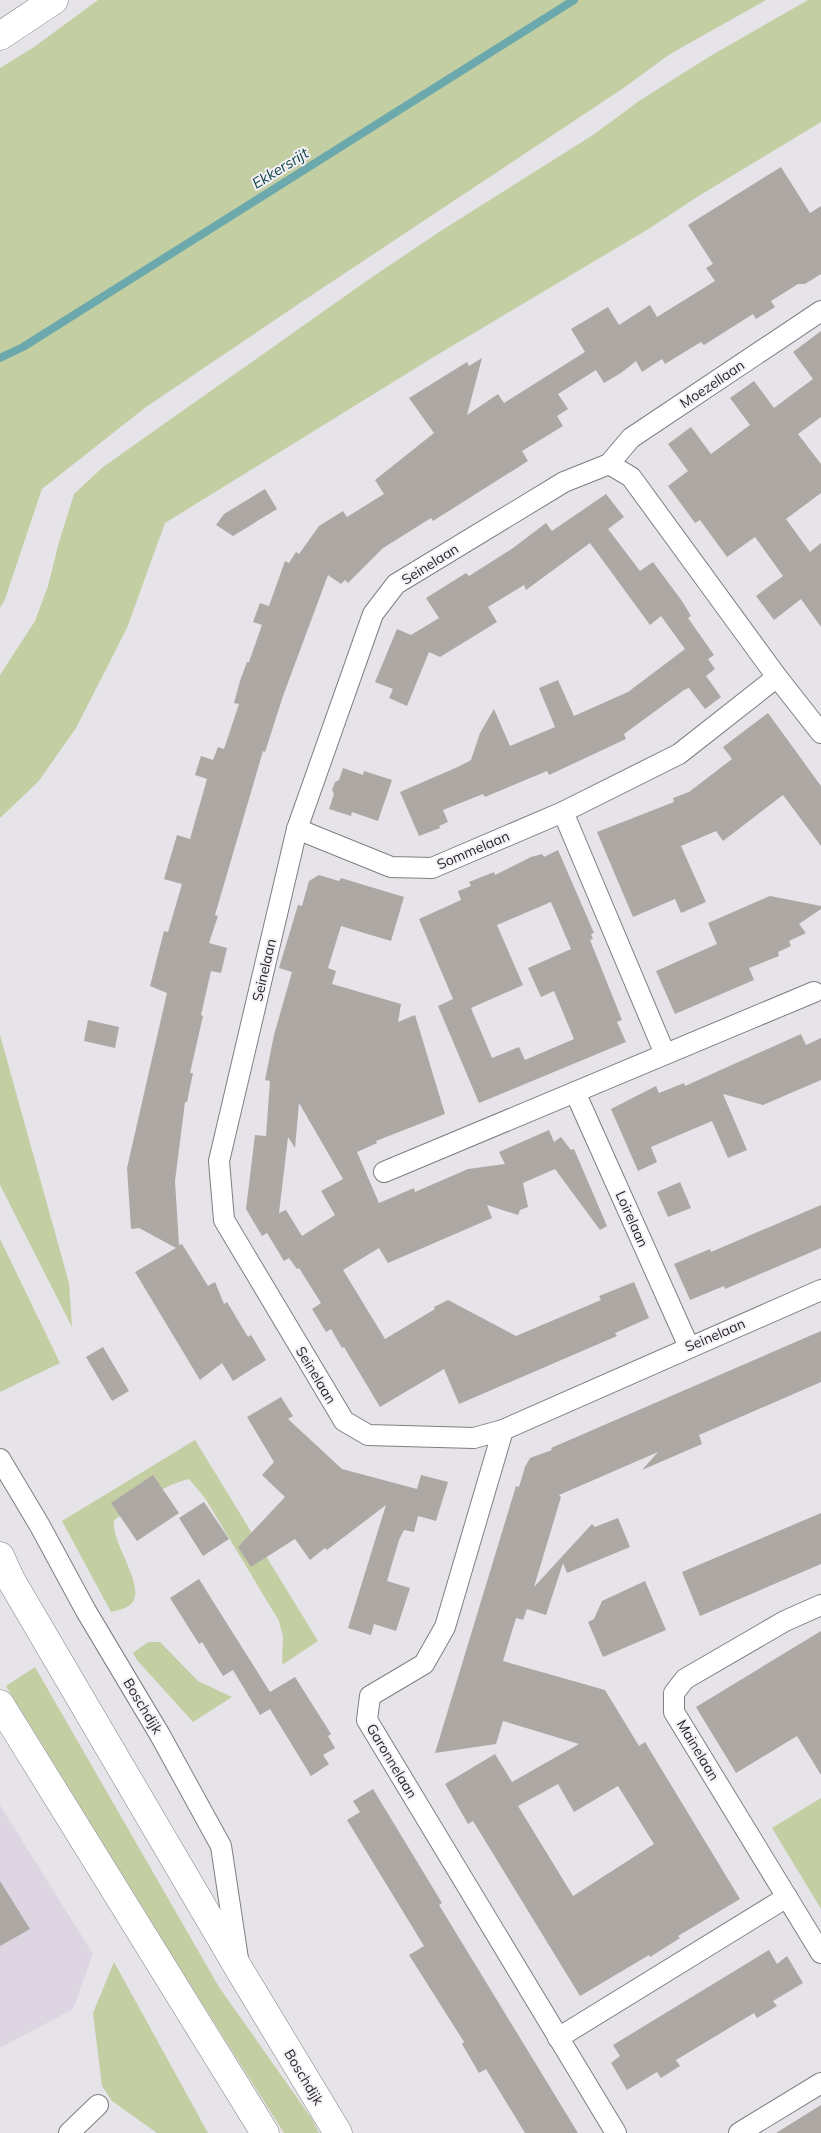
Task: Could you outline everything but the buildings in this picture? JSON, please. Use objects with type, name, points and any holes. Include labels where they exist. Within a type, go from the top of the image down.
[{"type":"main road","points":[[0,36],[54,0]]},
{"type":"main road","name":"Boschdijk","points":[[0,1556],[11,1580],[239,1969],[338,2133]]},
{"type":"main road","points":[[0,1704],[265,2133]]},
{"type":"street","name":"Moezellaan","points":[[610,464],[631,438],[821,310]]},
{"type":"street","points":[[610,464],[630,477],[777,677],[821,733]]},
{"type":"street","name":"Seinelaan","points":[[610,464],[564,482],[396,584],[374,614],[297,829],[219,1161],[224,1220],[344,1421],[368,1435],[474,1438],[503,1430],[689,1346],[821,1290]]},
{"type":"street","name":"Sommelaan","points":[[297,829],[391,867],[432,868],[563,812],[679,754],[777,677]]},
{"type":"street","points":[[563,812],[665,1054]]},
{"type":"street","points":[[384,1172],[814,992]]},
{"type":"street","name":"Loirelaan","points":[[575,1092],[689,1346]]},
{"type":"street","name":"Garonnelaan","points":[[503,1430],[445,1627],[424,1664],[370,1696],[367,1720],[616,2133]]},
{"type":"street","name":"Boschdijk","points":[[0,1459],[40,1526],[86,1611],[160,1735],[221,1846],[239,1969]]},
{"type":"street","name":"Mainelaan","points":[[821,1605],[786,1621],[685,1679],[674,1693],[674,1712],[821,1953]]},
{"type":"street","points":[[558,2038],[787,1897]]},
{"type":"street","points":[[739,2133],[821,2083]]},
{"type":"street","points":[[69,2133],[98,2105]]},
{"type":"shaded area","points":[[0,1805],[93,1954],[73,2009],[0,2048]]},
{"type":"green space","points":[[98,0],[766,0],[670,54],[625,87],[146,407],[42,489],[5,599],[0,608],[0,68],[34,47]]},
{"type":"green space","points":[[808,0],[821,0],[821,122],[697,197],[650,228],[432,358],[165,523],[127,628],[76,728],[38,782],[0,818],[0,675],[35,621],[48,586],[74,494],[103,467],[436,234],[593,135],[639,101],[712,55]]},
{"type":"green space","points":[[0,1035],[69,1283],[72,1327],[0,1185]]},
{"type":"green space","points":[[0,1239],[60,1363],[0,1392]]},
{"type":"green space","points":[[195,1440],[318,1641],[282,1665],[283,1637],[279,1621],[205,1498],[189,1479],[159,1491],[114,1520],[118,1542],[135,1588],[135,1598],[130,1605],[111,1612],[62,1521]]},
{"type":"green space","points":[[148,1642],[160,1642],[198,1681],[232,1697],[193,1722],[137,1660],[133,1653]]},
{"type":"green space","points":[[35,1667],[219,1987],[312,2119],[319,2133],[284,2133],[6,1686]]},
{"type":"green space","points":[[821,1798],[821,1909],[772,1828]]},
{"type":"green space","points":[[114,1962],[208,2133],[157,2133],[112,2101],[102,2086],[93,2013]]},
{"type":"waterway","name":"Ekkersrijt","points":[[0,358],[23,347],[574,0]]}]
